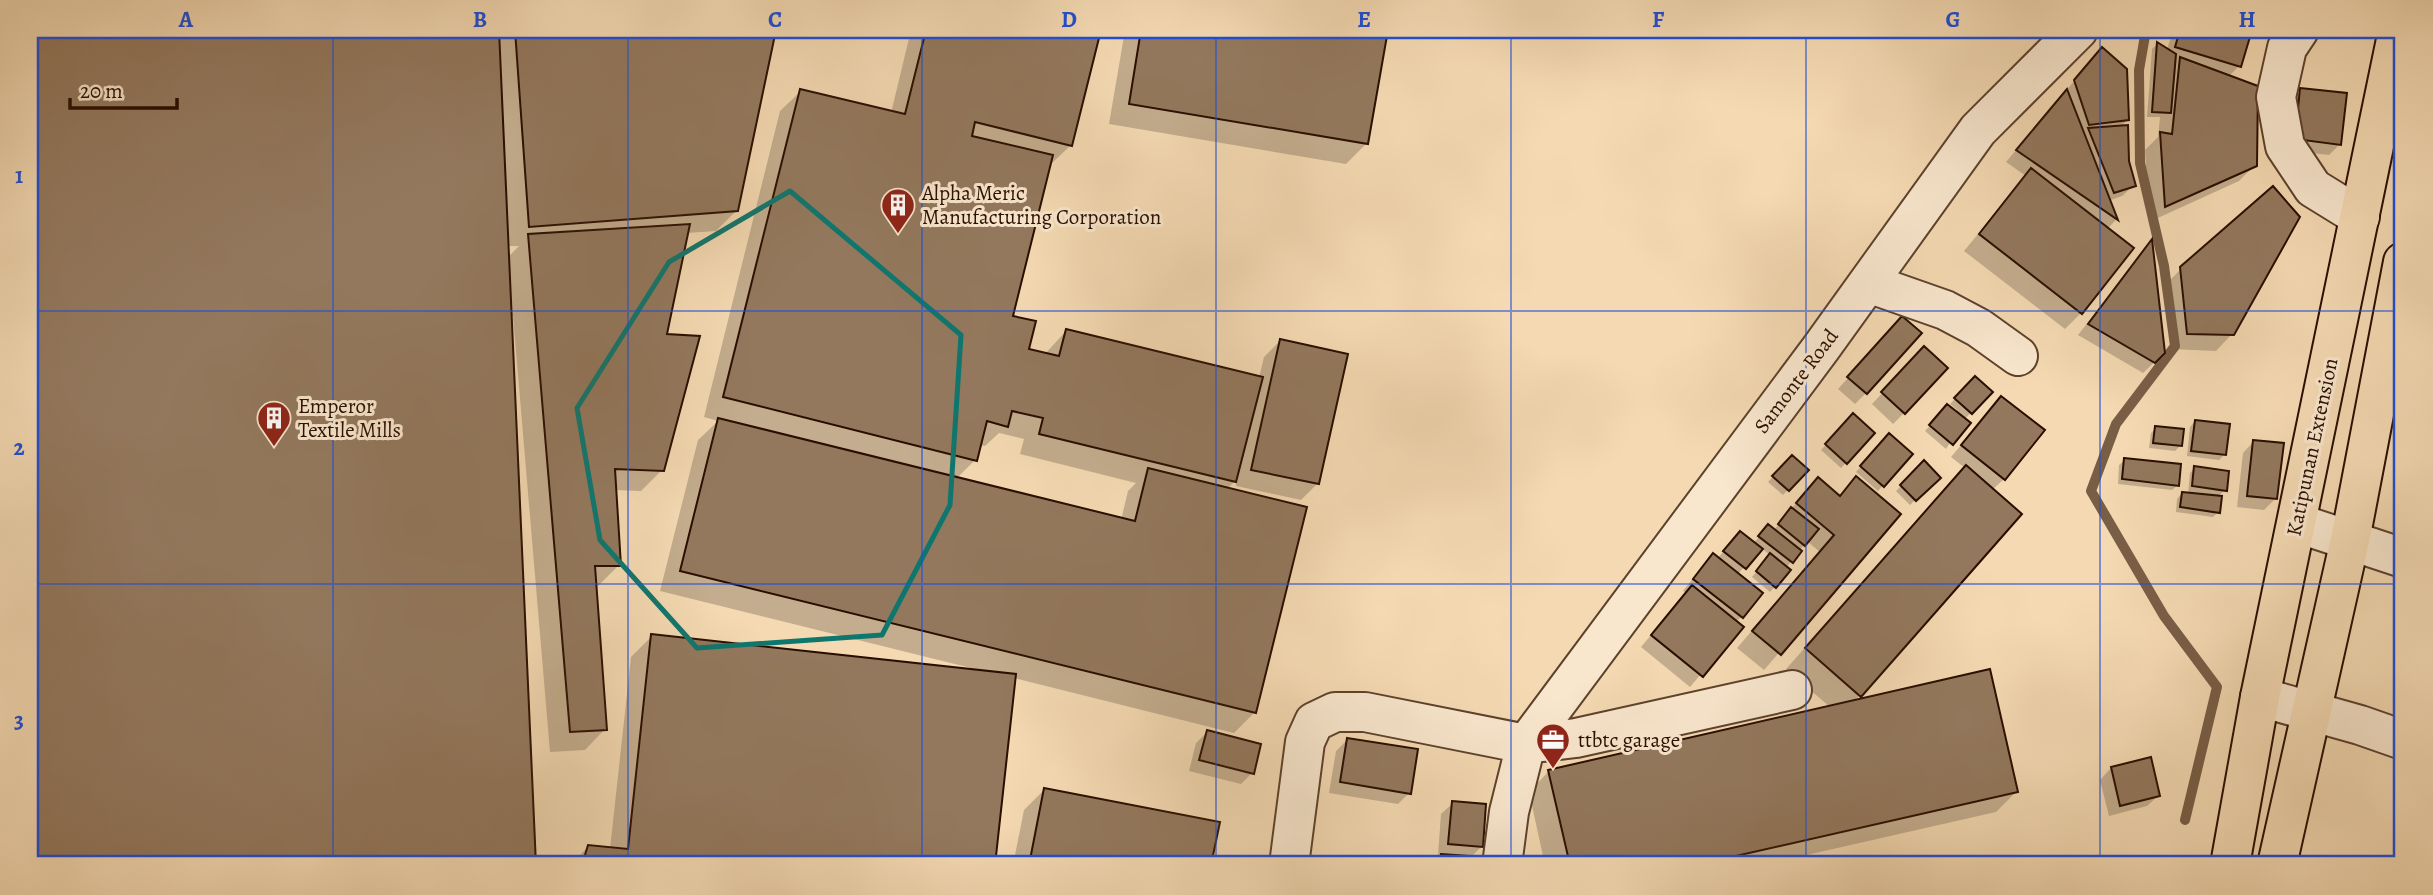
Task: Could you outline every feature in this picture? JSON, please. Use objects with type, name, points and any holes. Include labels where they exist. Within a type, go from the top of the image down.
[{"type":"main road","name":"Katipunan Extension","points":[[2230,865],[2260,697],[2398,30]]},
{"type":"main road","points":[[2277,865],[2350,540],[2393,377],[2403,262]]},
{"type":"street","name":"Samonte Road","points":[[1502,865],[1509,812],[1526,744],[1868,284],[1978,130],[2078,30]]},
{"type":"street","points":[[2300,30],[2287,48],[2276,97],[2286,146],[2313,188],[2360,217]]},
{"type":"street","points":[[1868,284],[1945,310],[1979,328],[2018,356]]},
{"type":"street","points":[[2297,523],[2403,558]]},
{"type":"street","points":[[1289,865],[1305,742],[1314,722],[1335,712],[1365,712],[1526,744],[1576,738],[1792,690]]},
{"type":"street","points":[[2260,697],[2403,740]]},
{"type":"highlighted area","points":[[790,191],[961,335],[950,505],[882,635],[697,648],[600,540],[577,408],[669,262]]},
{"type":"building","name":"Emperor Textile Mills","points":[[499,30],[536,865],[30,865],[30,31]]},
{"type":"building","points":[[515,30],[776,30],[738,211],[529,227]]},
{"type":"building","name":"Alpha Meric Manufacturing Corporation","points":[[926,30],[1101,30],[1072,146],[975,122],[972,136],[1053,155],[1013,316],[1036,321],[1029,349],[1059,356],[1066,329],[1263,377],[1236,482],[1039,434],[1043,418],[1012,411],[1008,427],[987,421],[977,461],[723,397],[800,89],[905,114]]},
{"type":"building","points":[[1141,30],[1388,30],[1368,144],[1129,104]]},
{"type":"building","points":[[2180,30],[2252,30],[2241,67],[2175,47]]},
{"type":"building","points":[[2157,42],[2176,54],[2171,113],[2152,112]]},
{"type":"building","points":[[2102,47],[2127,69],[2129,120],[2089,125],[2074,80]]},
{"type":"building","points":[[2180,57],[2258,86],[2257,166],[2165,207],[2160,132],[2172,134]]},
{"type":"building","points":[[2300,88],[2347,93],[2341,145],[2295,139]]},
{"type":"building","points":[[2067,89],[2118,220],[2016,150]]},
{"type":"building","points":[[2128,125],[2129,161],[2136,186],[2114,193],[2088,128]]},
{"type":"building","points":[[2031,168],[2134,248],[2082,314],[1979,234]]},
{"type":"building","points":[[2273,186],[2300,217],[2234,335],[2187,334],[2180,267]]},
{"type":"building","points":[[690,224],[667,334],[700,336],[664,471],[615,469],[621,566],[595,566],[607,730],[570,732],[528,234]]},
{"type":"building","points":[[2152,239],[2165,353],[2155,363],[2088,324]]},
{"type":"building","points":[[1902,316],[1922,333],[1867,394],[1847,377]]},
{"type":"building","points":[[1280,339],[1348,354],[1319,484],[1251,470]]},
{"type":"building","points":[[1924,346],[1948,368],[1905,414],[1881,392]]},
{"type":"building","points":[[1975,376],[1993,392],[1972,414],[1954,398]]},
{"type":"building","points":[[2001,396],[2045,430],[2005,480],[1961,445]]},
{"type":"building","points":[[1947,404],[1971,423],[1953,445],[1929,425]]},
{"type":"building","points":[[1853,413],[1875,433],[1847,464],[1825,444]]},
{"type":"building","points":[[718,418],[1135,521],[1148,468],[1307,507],[1256,713],[680,571]]},
{"type":"building","points":[[2195,420],[2230,424],[2226,455],[2191,451]]},
{"type":"building","points":[[2155,426],[2184,429],[2182,446],[2153,443]]},
{"type":"building","points":[[1889,433],[1913,454],[1884,487],[1860,466]]},
{"type":"building","points":[[2253,440],[2284,443],[2277,499],[2247,496]]},
{"type":"building","points":[[1792,455],[1809,470],[1789,491],[1772,476]]},
{"type":"building","points":[[2124,458],[2181,464],[2179,486],[2122,479]]},
{"type":"building","points":[[1924,460],[1941,478],[1916,501],[1900,485]]},
{"type":"building","points":[[1966,465],[2022,514],[1861,697],[1805,648]]},
{"type":"building","points":[[2194,466],[2229,471],[2227,491],[2192,486]]},
{"type":"building","points":[[1856,476],[1901,514],[1781,655],[1752,631],[1834,535],[1796,503],[1818,477],[1840,496]]},
{"type":"building","points":[[2182,492],[2222,496],[2220,513],[2180,507]]},
{"type":"building","points":[[1791,507],[1819,529],[1805,546],[1778,524]]},
{"type":"building","points":[[1768,524],[1802,551],[1793,563],[1758,536]]},
{"type":"building","points":[[1740,531],[1763,549],[1746,569],[1723,551]]},
{"type":"building","points":[[1713,553],[1763,593],[1743,618],[1693,579]]},
{"type":"building","points":[[1770,553],[1791,570],[1776,588],[1756,571]]},
{"type":"building","points":[[1692,585],[1744,627],[1703,677],[1651,635]]},
{"type":"building","points":[[651,634],[1016,674],[995,865],[582,865],[588,845],[628,849]]},
{"type":"building","points":[[1990,669],[2018,792],[1696,865],[1570,865],[1548,770]]},
{"type":"building","points":[[1207,730],[1261,744],[1254,774],[1199,760]]},
{"type":"building","points":[[1347,738],[1418,749],[1411,794],[1340,782]]},
{"type":"building","points":[[2151,757],[2160,796],[2120,806],[2111,767]]},
{"type":"building","points":[[1044,788],[1220,822],[1211,865],[1029,865]]},
{"type":"building","points":[[1452,801],[1486,804],[1483,847],[1448,844]]},
{"type":"building","points":[[1441,854],[1483,857],[1482,865],[1440,865]]},
{"type":"waterway","points":[[2146,30],[2139,70],[2140,163],[2164,266],[2175,346],[2116,424],[2091,491],[2164,616],[2217,687],[2185,820]]},
{"type":"place","name":"Alpha Meric Manufacturing Corporation","points":[[898,235]]},
{"type":"place","name":"Emperor Textile Mills","points":[[274,448]]},
{"type":"place","name":"ttbtc garage","points":[[1553,770]]}]
